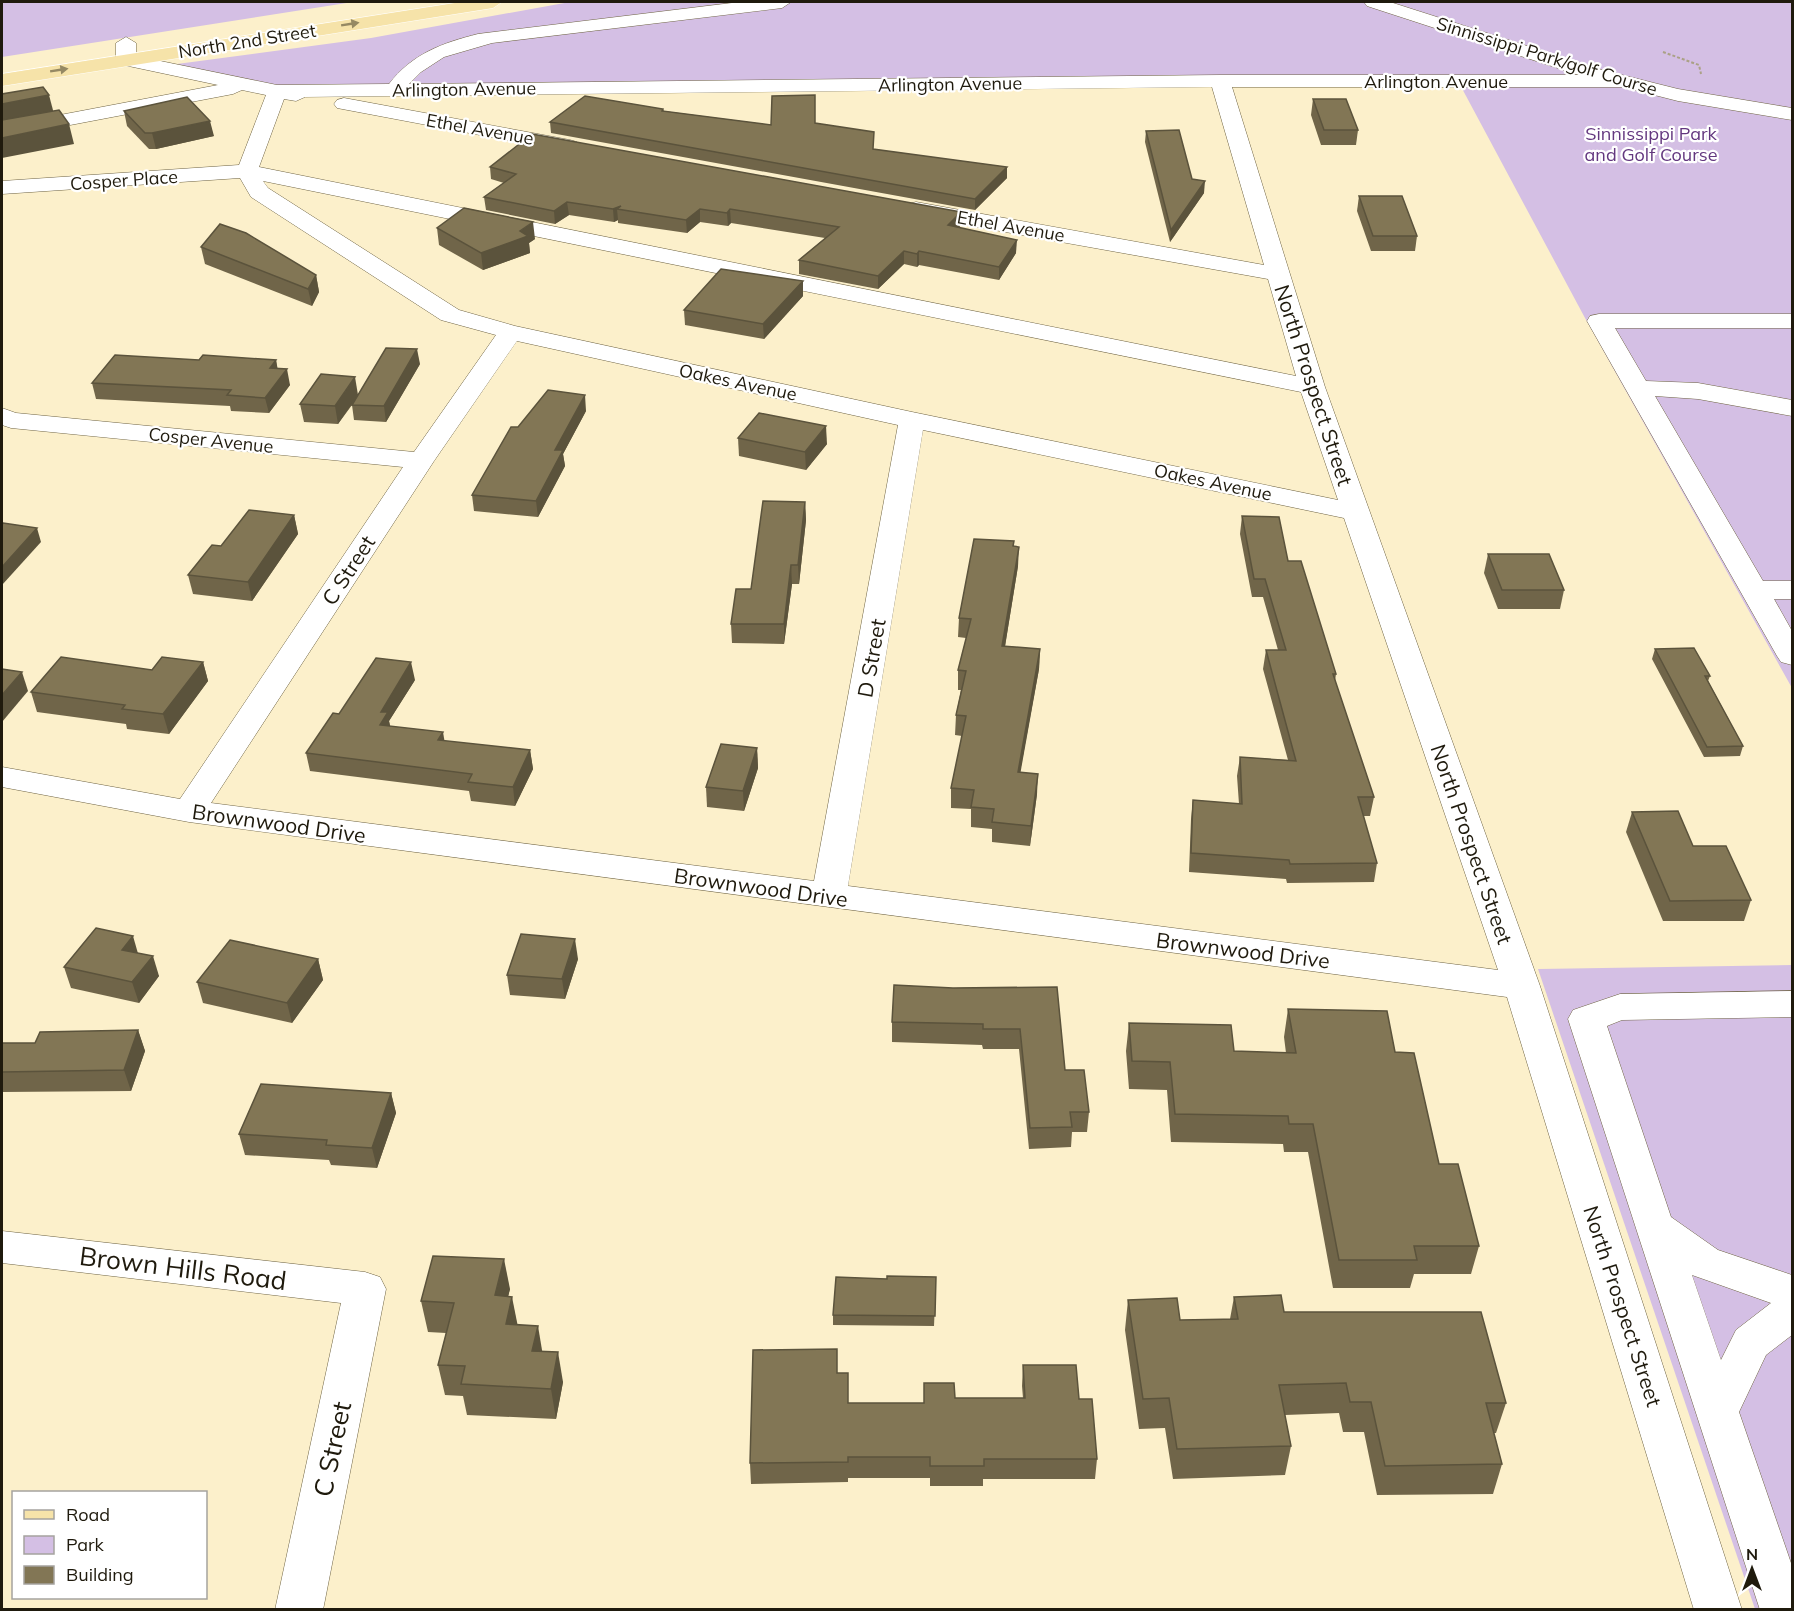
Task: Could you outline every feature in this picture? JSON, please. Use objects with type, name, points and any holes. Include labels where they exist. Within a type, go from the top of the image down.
[{"type":"main road","name":"North 2nd Street","points":[[2,80],[126,51],[397,2]]},
{"type":"main road","name":"North 2nd Street","points":[[2,62],[126,51],[493,2]]},
{"type":"street","points":[[395,89],[404,75],[422,61],[462,44],[492,37],[782,2]]},
{"type":"street","name":"Sinnissippi Park/golf Course","points":[[1373,2],[1623,81],[1678,95],[1792,114]]},
{"type":"street","name":"Ethel Avenue","points":[[126,51],[247,85],[595,150]]},
{"type":"street","name":"Arlington Avenue","points":[[277,91],[1220,81],[1623,81]]},
{"type":"street","name":"North Prospect Street","points":[[1220,81],[1312,387],[1522,986],[1718,1610]]},
{"type":"street","points":[[2,132],[247,85]]},
{"type":"street","points":[[247,171],[277,91]]},
{"type":"street","name":"Cosper Place","points":[[2,188],[247,171],[1312,387]]},
{"type":"street","name":"Oakes Avenue","points":[[247,171],[259,192],[450,315],[511,332],[912,420],[1356,512]]},
{"type":"street","name":"Ethel Avenue","points":[[899,206],[1277,274]]},
{"type":"street","points":[[1792,321],[1599,321],[1792,656]]},
{"type":"street","name":"C Street","points":[[189,811],[421,461],[511,332]]},
{"type":"street","points":[[1638,388],[1698,392],[1792,408]]},
{"type":"street","name":"D Street","points":[[829,896],[912,420]]},
{"type":"street","name":"Cosper Avenue","points":[[4,421],[421,461]]},
{"type":"street","points":[[1754,590],[1792,590]]},
{"type":"street","name":"Brownwood Drive","points":[[2,777],[189,811],[1522,986]]},
{"type":"street","points":[[1784,1610],[1654,1227],[1586,1018],[1620,1007],[1792,1004]]},
{"type":"street","points":[[1654,1227],[1702,1262],[1792,1292]]},
{"type":"street","name":"Brown Hills Road","points":[[2,1247],[365,1289]]},
{"type":"street","name":"C Street","points":[[299,1610],[365,1289]]},
{"type":"street","points":[[1718,1413],[1751,1343],[1792,1311]]},
{"type":"green space","points":[[2,2],[353,2],[2,57]]},
{"type":"green space","name":"Sinnissippi Park and Golf Course","points":[[570,2],[1792,2],[1792,688],[1585,318],[1458,81],[277,91],[177,64],[371,38]]},
{"type":"green space","points":[[1792,965],[1792,1609],[1755,1609],[1538,969]]},
{"type":"building","points":[[43,87],[49,95],[2,104],[2,94]]},
{"type":"building","points":[[815,95],[815,123],[874,132],[873,149],[1007,167],[975,199],[550,122],[585,96],[663,109],[662,111],[771,125],[772,96]]},
{"type":"building","points":[[187,97],[210,121],[145,133],[124,111]]},
{"type":"building","points":[[1313,99],[1346,99],[1358,130],[1324,130]]},
{"type":"building","points":[[59,110],[69,124],[2,138],[2,120]]},
{"type":"building","points":[[1179,130],[1192,179],[1205,181],[1171,230],[1146,131]]},
{"type":"building","points":[[532,134],[961,212],[948,225],[1017,240],[999,267],[919,251],[917,254],[904,251],[878,276],[799,260],[839,227],[730,209],[727,213],[700,209],[686,220],[617,209],[621,206],[613,209],[567,202],[554,211],[484,197],[516,174],[490,167]]},
{"type":"building","points":[[1359,196],[1402,196],[1417,236],[1373,236]]},
{"type":"building","points":[[464,208],[533,222],[520,231],[528,236],[481,253],[437,228]]},
{"type":"building","points":[[220,224],[246,233],[316,275],[308,289],[201,247]]},
{"type":"building","points":[[721,269],[803,281],[763,324],[684,310]]},
{"type":"building","points":[[386,348],[417,349],[384,406],[352,405]]},
{"type":"building","points":[[115,355],[199,360],[203,355],[276,360],[270,368],[287,369],[265,398],[227,395],[231,390],[92,383]]},
{"type":"building","points":[[321,374],[355,377],[335,406],[300,404]]},
{"type":"building","points":[[548,390],[585,395],[555,450],[563,450],[536,501],[472,495],[511,427],[518,427]]},
{"type":"building","points":[[759,413],[826,426],[805,452],[738,438]]},
{"type":"building","points":[[763,501],[805,502],[798,565],[791,565],[784,624],[731,624],[736,589],[751,589]]},
{"type":"building","points":[[249,510],[294,515],[248,582],[188,575],[212,545],[221,546]]},
{"type":"building","points":[[1242,516],[1279,517],[1288,561],[1301,561],[1336,674],[1333,674],[1374,797],[1358,797],[1377,863],[1290,864],[1289,860],[1191,853],[1193,800],[1242,804],[1240,757],[1296,761],[1266,650],[1286,650],[1265,579],[1254,579]]},
{"type":"building","points":[[3,523],[37,528],[2,567],[2,525]]},
{"type":"building","points":[[974,539],[1014,541],[1013,546],[1019,547],[1002,646],[1040,649],[1018,772],[1038,774],[1031,826],[992,822],[994,809],[971,807],[974,790],[951,788],[966,716],[956,715],[966,671],[958,670],[971,619],[959,618]]},
{"type":"building","points":[[1488,554],[1549,554],[1564,590],[1502,590]]},
{"type":"building","points":[[1694,648],[1710,676],[1705,676],[1743,746],[1707,747],[1655,649]]},
{"type":"building","points":[[61,657],[152,670],[162,657],[203,662],[163,714],[122,709],[125,705],[31,692]]},
{"type":"building","points":[[376,658],[411,662],[381,712],[388,712],[380,725],[443,732],[438,740],[530,750],[513,787],[468,782],[472,774],[306,753],[333,713],[339,714]]},
{"type":"building","points":[[2,669],[22,672],[2,695]]},
{"type":"building","points":[[721,744],[757,748],[743,791],[706,787]]},
{"type":"building","points":[[1678,811],[1693,846],[1726,846],[1751,900],[1670,901],[1632,812]]},
{"type":"building","points":[[96,928],[133,936],[122,950],[153,956],[132,982],[64,967]]},
{"type":"building","points":[[521,934],[575,939],[562,979],[507,975]]},
{"type":"building","points":[[230,940],[318,959],[287,1003],[197,982]]},
{"type":"building","points":[[894,985],[953,988],[1057,987],[1065,1070],[1084,1070],[1089,1112],[1070,1112],[1072,1127],[1030,1128],[1020,1029],[983,1029],[983,1024],[892,1022]]},
{"type":"building","points":[[1288,1009],[1387,1011],[1395,1052],[1414,1053],[1439,1164],[1458,1164],[1479,1246],[1414,1246],[1417,1260],[1339,1260],[1313,1124],[1289,1124],[1288,1116],[1175,1114],[1170,1062],[1132,1061],[1129,1023],[1231,1025],[1234,1051],[1296,1053]]},
{"type":"building","points":[[138,1030],[124,1070],[2,1072],[2,1043],[35,1043],[40,1032]]},
{"type":"building","points":[[261,1084],[391,1093],[372,1148],[326,1145],[327,1140],[239,1134]]},
{"type":"building","points":[[433,1256],[504,1259],[495,1295],[512,1297],[506,1324],[538,1326],[532,1351],[558,1352],[551,1389],[461,1384],[465,1366],[438,1365],[454,1303],[421,1301]]},
{"type":"building","points":[[887,1276],[936,1277],[935,1316],[833,1315],[836,1277],[887,1279]]},
{"type":"building","points":[[1281,1295],[1284,1312],[1481,1312],[1506,1403],[1486,1403],[1502,1464],[1385,1466],[1371,1402],[1350,1402],[1346,1383],[1279,1385],[1291,1446],[1177,1449],[1169,1398],[1143,1399],[1128,1300],[1177,1298],[1180,1320],[1238,1319],[1234,1297]]},
{"type":"building","points":[[837,1349],[837,1373],[848,1373],[848,1403],[924,1403],[924,1383],[954,1383],[955,1398],[1025,1398],[1023,1365],[1076,1365],[1079,1399],[1092,1399],[1097,1459],[984,1459],[984,1466],[930,1466],[930,1457],[848,1457],[848,1462],[750,1463],[753,1350]]}]
